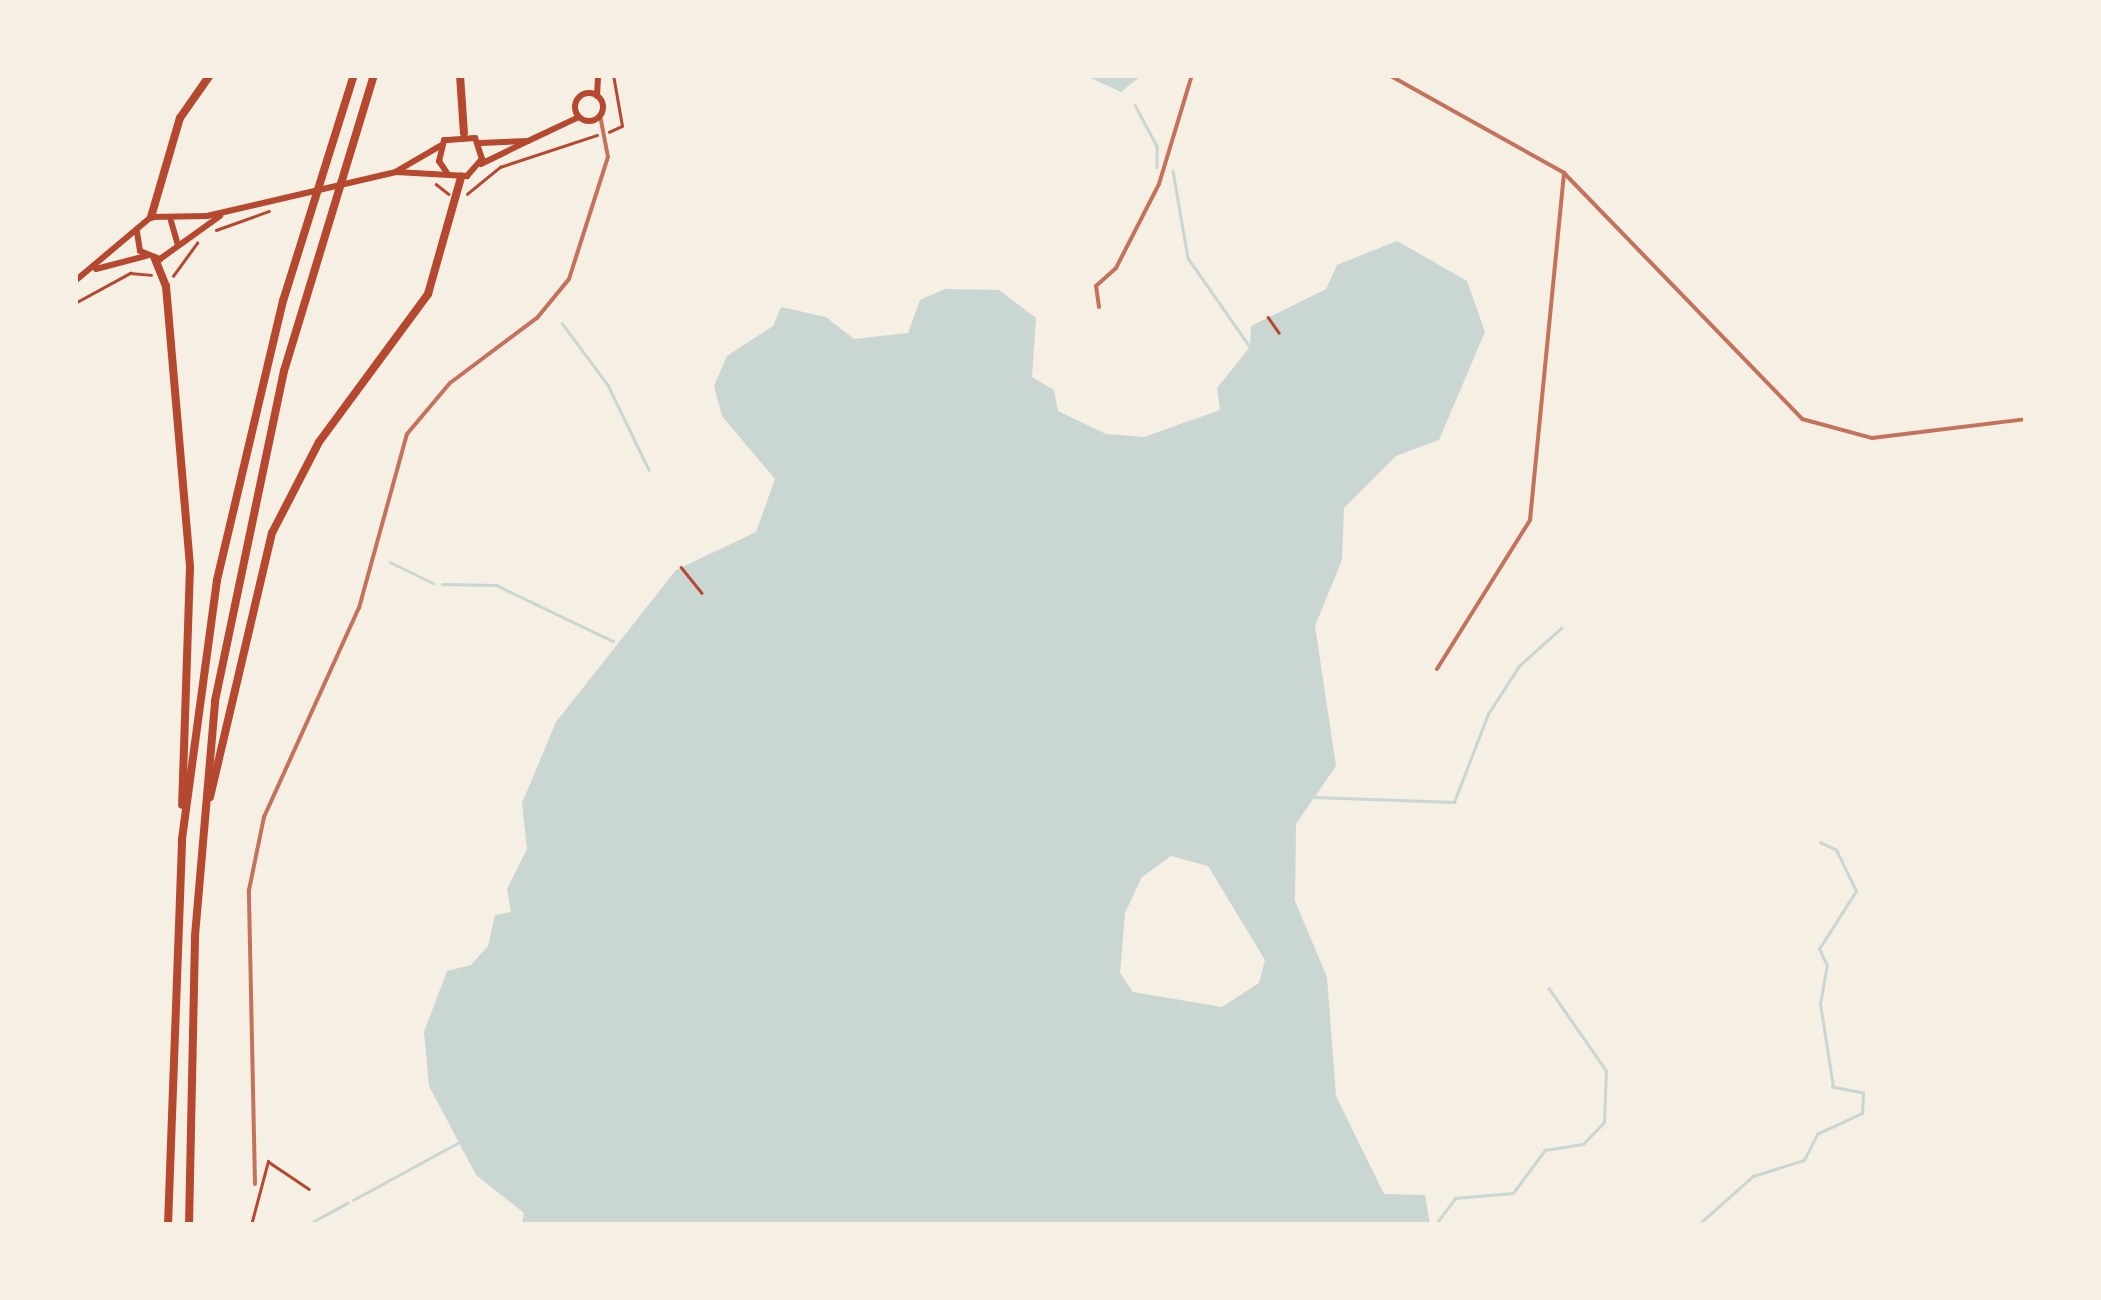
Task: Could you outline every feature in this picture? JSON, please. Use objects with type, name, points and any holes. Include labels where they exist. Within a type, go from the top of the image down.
[{"type":"highway","points":[[151,217],[180,118],[210,75]]},
{"type":"highway","points":[[182,838],[238,483],[354,75]]},
{"type":"highway","points":[[189,1225],[201,846],[215,701],[256,488],[374,75]]},
{"type":"highway","points":[[460,75],[464,133]]},
{"type":"highway","points":[[201,846],[272,533],[319,442],[428,294],[461,177]]},
{"type":"highway","points":[[150,257],[166,286],[189,550],[168,1225]]},
{"type":"main road","points":[[75,281],[151,217],[169,219],[226,212],[396,172],[461,177],[579,117],[600,115],[598,75]]},
{"type":"main road","points":[[579,117],[577,99],[598,96]]},
{"type":"main road","points":[[396,172],[464,133],[478,143],[528,141]]},
{"type":"main road","points":[[478,143],[480,164]]},
{"type":"main road","points":[[440,146],[447,173]]},
{"type":"main road","points":[[90,271],[178,246],[226,212]]},
{"type":"main road","points":[[169,219],[178,246]]},
{"type":"main road","points":[[138,228],[150,257]]},
{"type":"street","points":[[1099,307],[1096,286],[1116,268],[1158,184],[1192,75]]},
{"type":"street","points":[[1388,75],[1564,173],[1802,419],[1872,438],[2026,418]]},
{"type":"street","points":[[254,1184],[248,890],[264,816],[359,608],[407,434],[450,383],[547,309],[568,279],[608,157],[600,115]]},
{"type":"street","points":[[1437,668],[1530,520],[1564,173]]},
{"type":"path","points":[[613,75],[622,126]]},
{"type":"path","points":[[1268,317],[1279,333]]},
{"type":"path","points":[[682,567],[702,593]]},
{"type":"path","points":[[251,1225],[268,1161],[309,1189]]},
{"type":"shaded area","points":[[1084,75],[1142,75],[1121,92]]},
{"type":"shaded area","points":[[1397,241],[1467,281],[1485,332],[1439,440],[1396,456],[1344,508],[1342,560],[1315,626],[1336,766],[1296,824],[1295,901],[1327,977],[1336,1096],[1384,1194],[1425,1195],[1430,1225],[522,1225],[524,1213],[476,1175],[429,1086],[424,1032],[447,971],[471,965],[488,946],[495,915],[511,912],[507,889],[527,849],[522,803],[556,722],[676,570],[756,532],[775,479],[722,416],[714,386],[727,356],[773,326],[781,307],[826,317],[854,339],[908,333],[920,300],[945,289],[999,290],[1036,318],[1032,377],[1054,390],[1058,411],[1106,434],[1144,437],[1220,410],[1217,388],[1250,347],[1251,326],[1326,289],[1337,265]],"holes":[[[1171,856],[1208,866],[1265,960],[1259,983],[1222,1007],[1133,992],[1120,973],[1125,913],[1142,877]]]},
{"type":"waterway","points":[[1135,105],[1157,146],[1157,167]]},
{"type":"waterway","points":[[1173,171],[1188,258],[1250,347]]},
{"type":"waterway","points":[[562,323],[608,385],[649,470]]},
{"type":"waterway","points":[[390,562],[433,583]]},
{"type":"waterway","points":[[442,584],[496,585],[613,641]]},
{"type":"waterway","points":[[1315,797],[1454,802],[1488,714],[1519,666],[1561,628]]},
{"type":"waterway","points":[[1698,1225],[1753,1176],[1804,1160],[1817,1134],[1862,1113],[1863,1093],[1833,1087],[1820,1004],[1827,966],[1819,949],[1856,891],[1836,850],[1821,843]]},
{"type":"waterway","points":[[1435,1225],[1455,1198],[1513,1193],[1545,1150],[1583,1144],[1604,1122],[1606,1071],[1549,989]]},
{"type":"waterway","points":[[353,1200],[465,1139]]},
{"type":"waterway","points":[[307,1225],[347,1203]]}]
